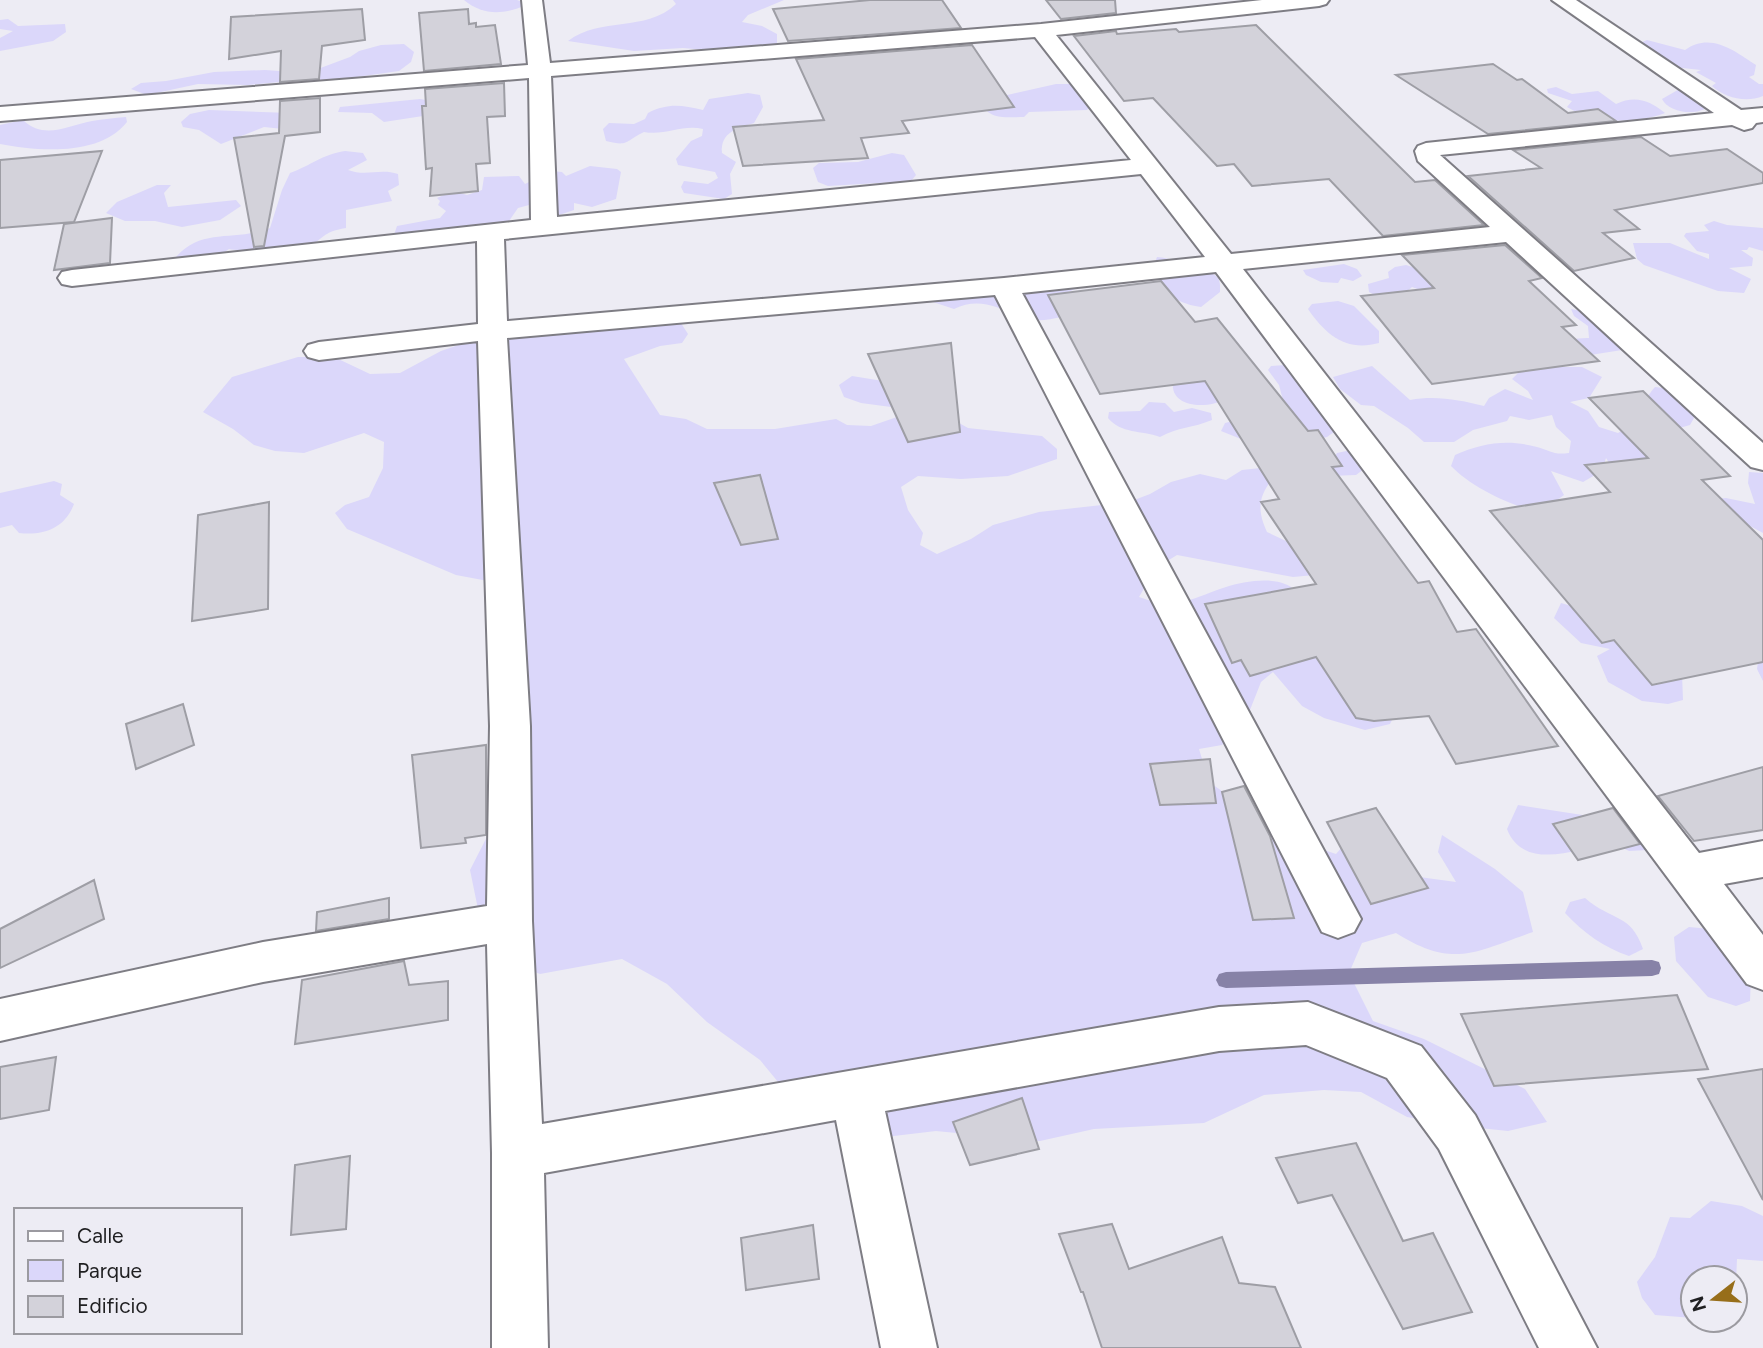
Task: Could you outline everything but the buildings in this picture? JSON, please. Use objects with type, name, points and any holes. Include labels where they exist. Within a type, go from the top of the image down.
[{"type":"street","points":[[533,0],[540,71],[544,227]]},
{"type":"street","points":[[0,114],[1041,30],[1319,0]]},
{"type":"street","points":[[1562,0],[1763,136]]},
{"type":"street","points":[[1041,30],[1223,262],[1763,970]]},
{"type":"street","points":[[1763,115],[1427,151],[1427,156],[1763,460]]},
{"type":"street","points":[[72,278],[490,232],[1149,166]]},
{"type":"street","points":[[490,232],[510,726],[509,921],[519,1153],[520,1348]]},
{"type":"street","points":[[319,351],[492,331],[1004,286],[1512,233]]},
{"type":"street","points":[[1004,286],[1338,919]]},
{"type":"street","points":[[1689,873],[1763,859]]},
{"type":"street","points":[[0,1020],[263,962],[509,921]]},
{"type":"street","points":[[519,1153],[1219,1029],[1308,1023],[1404,1062],[1457,1132],[1569,1348]]},
{"type":"street","points":[[856,1094],[909,1348]]},
{"type":"green space","points":[[464,0],[517,0],[528,4],[494,12],[479,9]]},
{"type":"green space","points":[[673,0],[784,0],[748,15],[742,22],[762,26],[777,34],[777,44],[730,52],[683,48],[634,51],[568,41],[594,29],[637,22],[664,13],[676,4]]},
{"type":"green space","points":[[8,19],[18,26],[65,24],[66,32],[53,41],[0,51],[0,38],[13,31],[0,29],[0,20]]},
{"type":"green space","points":[[1647,40],[1685,50],[1695,45],[1714,43],[1732,50],[1756,65],[1754,75],[1749,77],[1763,84],[1763,96],[1743,99],[1723,94],[1712,86],[1716,83],[1696,72],[1701,70],[1673,67],[1638,44]]},
{"type":"green space","points":[[404,44],[414,52],[411,62],[399,71],[321,82],[299,80],[248,85],[198,84],[147,95],[131,89],[141,83],[214,72],[265,70],[307,73],[359,51],[381,45]]},
{"type":"green space","points":[[1056,84],[1079,84],[1091,105],[1087,110],[1029,112],[1024,117],[997,116],[984,108],[1003,96]]},
{"type":"green space","points":[[1556,87],[1572,94],[1598,91],[1616,104],[1642,100],[1665,113],[1629,120],[1590,117],[1567,107],[1572,101],[1548,93],[1547,89]]},
{"type":"green space","points":[[1683,87],[1708,107],[1697,112],[1683,112],[1665,104],[1662,99]]},
{"type":"green space","points":[[748,93],[760,95],[763,107],[754,123],[731,132],[724,140],[722,153],[736,162],[730,174],[732,194],[724,199],[684,193],[681,187],[684,181],[708,184],[718,178],[715,172],[678,165],[676,159],[691,141],[702,136],[703,129],[644,132],[623,143],[606,141],[603,129],[609,123],[634,124],[645,119],[648,113],[668,106],[703,110],[709,99]]},
{"type":"green space","points":[[420,99],[437,102],[436,114],[384,122],[372,113],[338,112],[340,107]]},
{"type":"green space","points":[[209,110],[291,113],[293,130],[264,127],[221,144],[199,130],[183,127],[181,122],[190,114]]},
{"type":"green space","points":[[126,117],[127,122],[115,133],[85,146],[50,149],[0,144],[0,125],[23,120],[39,129],[56,130],[92,121]]},
{"type":"green space","points":[[345,151],[363,153],[367,160],[348,170],[398,174],[399,185],[388,191],[392,201],[346,210],[346,228],[327,234],[300,249],[229,249],[220,255],[180,261],[176,257],[186,248],[208,238],[270,228],[290,173]]},
{"type":"green space","points":[[892,153],[904,155],[916,175],[911,181],[828,186],[818,182],[813,168],[819,163],[858,162]]},
{"type":"green space","points":[[590,166],[617,169],[621,172],[616,199],[592,207],[574,203],[574,210],[556,216],[529,205],[518,208],[509,221],[496,227],[393,238],[397,226],[440,218],[446,211],[438,205],[440,201],[437,198],[453,191],[467,195],[482,190],[484,177],[519,176],[525,184],[551,171],[562,172],[566,176]]},
{"type":"green space","points":[[157,185],[171,185],[164,193],[168,207],[236,200],[241,206],[220,220],[182,227],[155,221],[125,221],[106,213],[117,202]]},
{"type":"green space","points":[[1714,221],[1727,225],[1763,228],[1763,251],[1749,247],[1747,250],[1741,250],[1753,258],[1752,266],[1729,268],[1751,279],[1744,293],[1718,291],[1644,265],[1637,259],[1633,243],[1670,243],[1709,259],[1709,254],[1697,251],[1684,236],[1686,233],[1709,231],[1704,225]]},
{"type":"green space","points":[[1157,257],[1212,273],[1219,279],[1220,292],[1201,307],[1176,299],[1152,270]]},
{"type":"green space","points":[[1344,264],[1357,269],[1362,276],[1353,281],[1341,278],[1338,283],[1321,282],[1306,275],[1303,270]]},
{"type":"green space","points":[[1406,265],[1474,286],[1423,291],[1412,287],[1402,295],[1392,298],[1369,292],[1368,284],[1389,278],[1388,272],[1395,267]]},
{"type":"green space","points":[[1077,280],[1080,287],[1068,292],[1062,317],[1049,319],[1029,319],[983,304],[964,305],[954,309],[933,302],[941,297],[1024,290],[1032,293]]},
{"type":"green space","points":[[1338,301],[1354,306],[1379,331],[1379,343],[1357,345],[1338,339],[1322,327],[1308,309],[1312,304]]},
{"type":"green space","points":[[1571,309],[1588,312],[1622,344],[1622,350],[1584,356],[1548,354],[1556,367],[1582,367],[1602,377],[1589,398],[1570,402],[1588,411],[1599,427],[1618,433],[1631,423],[1655,387],[1671,389],[1691,409],[1694,418],[1690,425],[1669,431],[1705,500],[1726,498],[1755,504],[1748,483],[1749,472],[1763,473],[1763,533],[1750,526],[1731,528],[1617,476],[1606,458],[1602,471],[1583,482],[1551,471],[1564,495],[1542,511],[1519,506],[1469,481],[1451,466],[1455,455],[1485,445],[1526,445],[1555,453],[1569,453],[1571,441],[1556,427],[1552,415],[1529,420],[1510,416],[1507,421],[1473,430],[1454,442],[1424,442],[1374,406],[1361,405],[1340,389],[1333,377],[1372,366],[1410,400],[1439,398],[1484,406],[1489,398],[1505,389],[1533,400],[1528,391],[1512,379],[1547,350],[1567,341],[1589,338],[1588,326],[1574,316]]},
{"type":"green space","points":[[679,320],[688,334],[682,343],[660,346],[624,359],[660,415],[686,419],[707,429],[775,429],[836,419],[847,425],[871,426],[897,417],[891,407],[861,403],[844,397],[839,385],[852,376],[883,381],[968,428],[1042,436],[1057,449],[1057,459],[1008,476],[961,479],[918,476],[901,487],[908,510],[923,533],[920,545],[937,554],[971,539],[993,525],[1039,512],[1129,502],[1171,482],[1200,474],[1226,480],[1242,470],[1333,460],[1337,453],[1351,450],[1364,469],[1356,475],[1273,478],[1262,498],[1262,517],[1267,532],[1286,541],[1309,531],[1325,574],[1293,577],[1177,555],[1156,568],[1139,597],[1174,603],[1247,582],[1271,581],[1285,584],[1297,591],[1327,619],[1400,704],[1390,724],[1365,730],[1324,718],[1302,706],[1273,672],[1261,682],[1248,715],[1222,745],[1199,749],[1209,782],[1300,842],[1336,854],[1356,831],[1390,873],[1456,882],[1438,852],[1442,835],[1495,869],[1523,892],[1533,932],[1479,951],[1449,954],[1433,951],[1396,933],[1362,943],[1349,973],[1373,1021],[1424,1039],[1525,1089],[1547,1122],[1508,1131],[1460,1126],[1407,1117],[1361,1092],[1324,1090],[1264,1095],[1204,1123],[1094,1129],[1040,1141],[936,1131],[877,1138],[802,1111],[760,1060],[707,1022],[667,984],[622,959],[540,974],[487,953],[470,870],[491,829],[525,724],[488,581],[456,575],[347,529],[335,513],[345,505],[369,497],[383,468],[384,442],[364,433],[304,453],[275,451],[254,445],[203,412],[232,377],[298,357],[334,357],[370,374],[400,373],[441,351],[479,338]]},
{"type":"green space","points":[[1285,365],[1295,372],[1337,425],[1334,432],[1327,437],[1311,441],[1246,441],[1221,431],[1225,423],[1285,408],[1279,385],[1268,370],[1271,366]]},
{"type":"green space","points":[[1202,377],[1225,399],[1200,405],[1183,402],[1177,397],[1173,390],[1173,381]]},
{"type":"green space","points":[[1149,402],[1165,403],[1174,412],[1192,408],[1211,413],[1212,420],[1160,437],[1119,427],[1108,418],[1109,412],[1140,411]]},
{"type":"green space","points":[[54,481],[62,484],[60,495],[74,504],[59,525],[53,529],[28,534],[19,533],[12,525],[0,528],[0,493]]},
{"type":"green space","points":[[1561,603],[1589,611],[1763,604],[1763,681],[1757,669],[1761,641],[1682,674],[1683,700],[1668,704],[1642,701],[1608,682],[1597,656],[1610,649],[1581,643],[1554,618]]},
{"type":"green space","points":[[1518,805],[1602,818],[1617,810],[1635,814],[1648,850],[1629,851],[1609,841],[1567,853],[1538,854],[1525,850],[1515,842],[1507,829]]},
{"type":"green space","points":[[1585,898],[1633,929],[1643,949],[1629,956],[1602,944],[1579,927],[1565,913],[1570,902]]},
{"type":"green space","points":[[1689,927],[1710,929],[1751,976],[1750,1001],[1736,1006],[1708,997],[1676,961],[1674,937]]},
{"type":"green space","points":[[1711,1201],[1742,1206],[1763,1216],[1763,1261],[1737,1259],[1737,1264],[1679,1264],[1679,1317],[1655,1315],[1642,1298],[1637,1282],[1655,1257],[1670,1217],[1690,1218]]},
{"type":"waterway","points":[[1226,980],[1652,968]]}]
